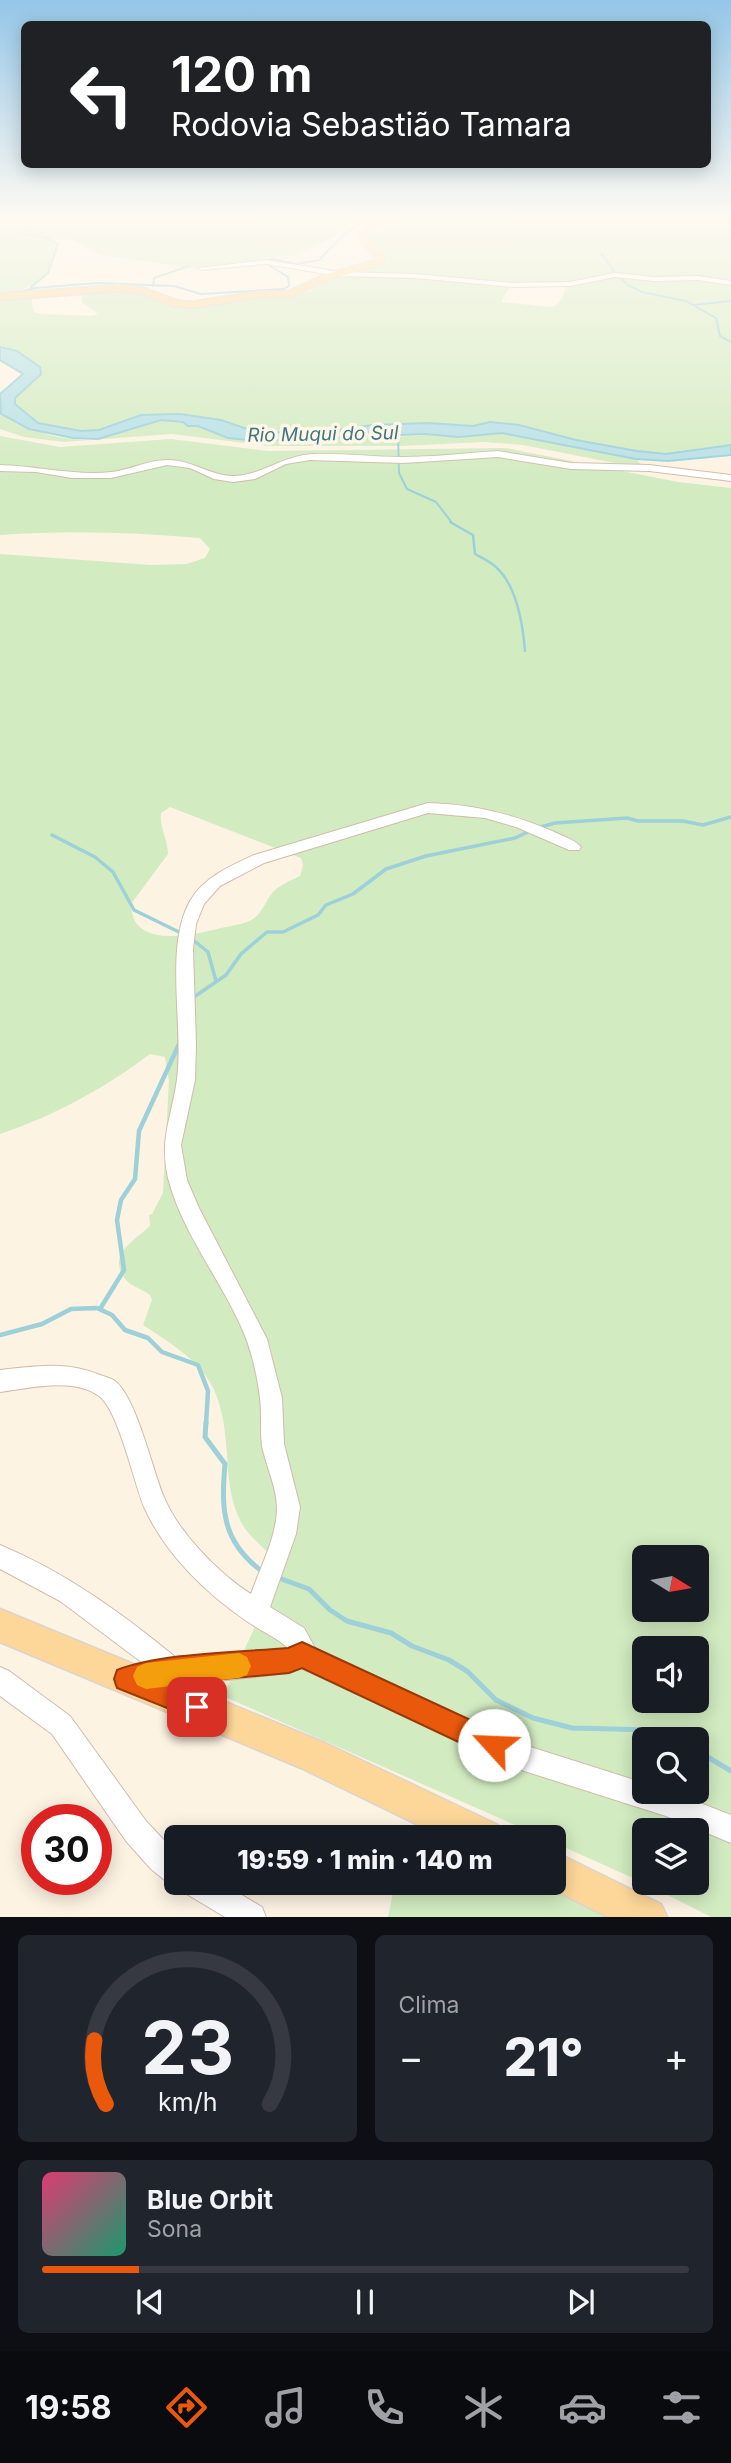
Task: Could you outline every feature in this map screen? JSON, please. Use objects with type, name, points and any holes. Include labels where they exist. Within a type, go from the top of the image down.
[{"type":"main road","points":[[0,1625],[313,1755],[458,1825]]},
{"type":"main road","points":[[566,1876],[648,1917]]},
{"type":"street","points":[[0,468],[45,470],[72,475],[111,475],[167,462],[192,466],[217,477],[233,479],[252,477],[283,462],[310,457],[403,460],[498,454],[571,466],[649,468],[731,478]]},
{"type":"street","points":[[256,1613],[284,1534],[289,1507],[273,1444],[271,1398],[257,1339],[191,1212],[178,1180],[172,1145],[186,1080],[188,1044],[185,949],[188,924],[197,901],[215,882],[259,859],[313,845],[428,808],[452,807],[500,816],[574,846]]},
{"type":"street","points":[[0,1381],[44,1376],[79,1377],[108,1389],[122,1410],[153,1503],[173,1537],[226,1592],[301,1642],[302,1655]]},
{"type":"street","points":[[0,1557],[52,1582],[126,1632],[173,1671]]},
{"type":"street","points":[[126,1679],[173,1671],[266,1664],[302,1655],[518,1756],[666,1803],[731,1829]]},
{"type":"street","points":[[0,1680],[61,1725],[136,1832],[164,1861]]},
{"type":"street","points":[[215,1895],[253,1917]]},
{"type":"green space","points":[[0,304],[32,304],[34,312],[42,314],[92,316],[98,314],[85,304],[526,304],[552,307],[556,304],[731,304],[731,445],[666,454],[576,440],[530,427],[490,422],[473,426],[428,423],[373,425],[323,432],[286,433],[250,430],[221,420],[187,415],[141,415],[99,430],[81,431],[38,423],[15,404],[15,398],[41,374],[39,367],[17,351],[0,347]]},
{"type":"green space","points":[[0,411],[27,428],[63,438],[101,438],[140,424],[167,419],[179,420],[188,426],[198,426],[228,438],[256,441],[502,433],[620,455],[636,459],[642,465],[640,468],[523,445],[484,442],[400,446],[269,446],[172,434],[64,442],[24,437],[0,429]]},
{"type":"green space","points":[[0,436],[60,447],[171,439],[268,451],[506,448],[678,482],[731,488],[731,1917],[711,1917],[668,1895],[709,1895],[709,1818],[632,1818],[632,1878],[566,1848],[566,1825],[515,1825],[223,1696],[270,1594],[278,1562],[248,1533],[234,1506],[224,1428],[214,1390],[195,1363],[143,1325],[152,1300],[150,1295],[126,1280],[119,1263],[124,1249],[150,1226],[149,1215],[163,1193],[169,1081],[165,1057],[150,1054],[78,1100],[40,1119],[0,1134],[0,554],[151,565],[187,564],[205,558],[210,549],[200,538],[125,533],[0,535]],"holes":[[[170,807],[301,858],[303,865],[300,876],[275,890],[259,914],[246,922],[181,936],[152,934],[141,928],[134,919],[131,904],[168,854],[161,813]]]},
{"type":"green space","points":[[566,1894],[615,1917],[388,1917],[393,1895]]},
{"type":"water","name":"Rio Muqui do Sul","points":[[0,347],[17,351],[40,367],[41,374],[15,398],[15,404],[38,423],[81,431],[99,430],[141,415],[180,414],[221,420],[250,430],[286,433],[323,432],[373,425],[428,423],[473,426],[490,422],[519,425],[576,440],[666,454],[731,445],[731,455],[668,461],[636,459],[502,433],[459,437],[425,434],[256,441],[228,438],[198,426],[161,420],[98,439],[73,438],[29,429],[1,414],[0,394],[23,374],[0,360]]},
{"type":"waterway","points":[[693,305],[698,304]]},
{"type":"waterway","points":[[693,305],[716,318],[720,336],[731,342]]},
{"type":"waterway","name":"Rio Muqui do Sul","points":[[398,433],[399,473],[407,489],[436,502],[453,523]]},
{"type":"waterway","points":[[453,523],[473,535],[475,554],[493,565],[505,577],[518,608],[525,651]]},
{"type":"waterway","points":[[537,828],[555,823],[627,818],[638,821],[683,821],[703,825],[731,817]]},
{"type":"waterway","points":[[191,999],[226,975],[241,954],[267,932],[283,932],[318,915],[326,905],[353,894],[386,869],[426,856],[515,838],[530,831]]},
{"type":"waterway","points":[[52,835],[95,857],[113,872],[134,910],[183,934]]},
{"type":"waterway","points":[[192,939],[208,952],[216,981]]},
{"type":"waterway","points":[[100,1309],[124,1270],[117,1220],[121,1200],[135,1179],[139,1131],[180,1042]]},
{"type":"waterway","points":[[0,1335],[42,1324],[71,1309],[97,1308],[112,1315],[125,1330],[148,1338],[162,1352],[198,1365],[208,1391],[206,1424]]},
{"type":"waterway","points":[[206,1422],[205,1437],[225,1464],[223,1496],[227,1524],[239,1549],[263,1572]]},
{"type":"waterway","points":[[276,1577],[309,1589],[330,1610],[347,1621],[391,1633],[412,1646],[449,1660],[467,1671],[496,1700],[533,1718],[572,1728],[632,1730]]},
{"type":"waterway","points":[[709,1758],[731,1771]]},
{"type":"slow traffic","points":[[146,1676],[239,1666]]},
{"type":"route","points":[[197,1707],[126,1679],[173,1671],[266,1664],[295,1659],[302,1655],[494,1745]]}]
